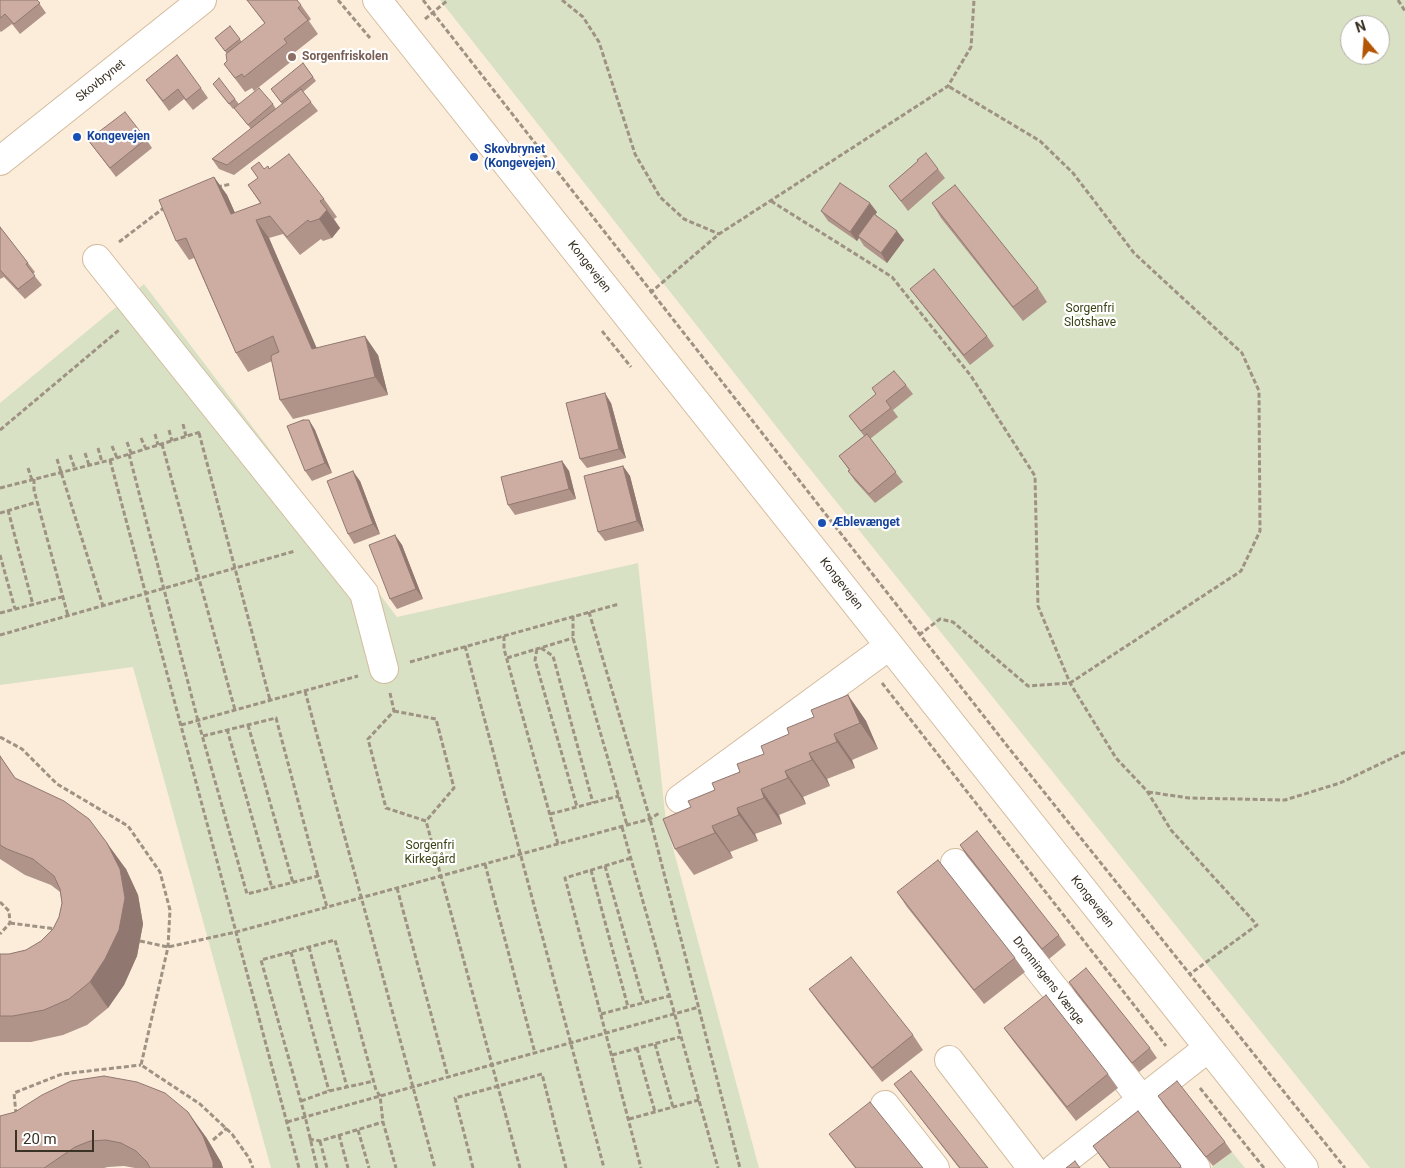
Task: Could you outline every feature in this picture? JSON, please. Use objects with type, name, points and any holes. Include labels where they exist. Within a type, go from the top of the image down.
[{"type":"street","name":"Skovbrynet","points":[[4,150],[202,0]]},
{"type":"street","name":"Kongevejen","points":[[378,0],[1304,1168]]},
{"type":"street","points":[[97,259],[364,593],[384,669]]},
{"type":"street","points":[[680,799],[890,646]]},
{"type":"street","name":"Dronningens Vænge","points":[[955,863],[1196,1168]]},
{"type":"street","points":[[1055,1168],[1208,1048]]},
{"type":"street","points":[[949,1060],[1032,1168]]},
{"type":"street","points":[[885,1105],[935,1168]]},
{"type":"path","points":[[338,0],[374,44]]},
{"type":"path","points":[[423,0],[650,293],[1345,1168]]},
{"type":"path","points":[[562,0],[583,17],[599,42],[636,154],[660,197],[684,219],[719,234]]},
{"type":"path","points":[[603,332],[719,234],[948,86],[971,47],[974,0]]},
{"type":"path","points":[[1398,0],[1405,11]]},
{"type":"path","points":[[890,646],[920,634],[940,619],[953,622],[1028,686],[1070,683],[1241,571],[1260,531],[1259,391],[1242,353],[1134,253],[1073,172],[1040,141],[948,86]]},
{"type":"path","points":[[212,188],[231,184]]},
{"type":"path","points":[[771,201],[892,277],[971,376],[1034,476],[1038,606],[1070,683],[1116,758],[1147,791],[1171,830],[1257,925],[1190,974]]},
{"type":"path","points":[[97,259],[167,205]]},
{"type":"path","points":[[0,430],[141,312]]},
{"type":"path","points":[[597,325],[632,369]]},
{"type":"path","points":[[0,488],[110,460],[229,423]]},
{"type":"path","points":[[184,424],[186,436]]},
{"type":"path","points":[[169,430],[172,441]]},
{"type":"path","points":[[199,433],[270,700]]},
{"type":"path","points":[[155,434],[160,444],[200,578],[200,585],[235,710]]},
{"type":"path","points":[[141,438],[146,449]]},
{"type":"path","points":[[127,442],[203,736],[247,894],[318,876]]},
{"type":"path","points":[[112,446],[117,458]]},
{"type":"path","points":[[98,448],[102,462]]},
{"type":"path","points":[[85,453],[88,465]]},
{"type":"path","points":[[70,455],[75,469]]},
{"type":"path","points":[[57,459],[102,606]]},
{"type":"path","points":[[110,460],[299,1168]]},
{"type":"path","points":[[28,468],[33,479],[37,502],[68,616]]},
{"type":"path","points":[[0,513],[37,502]]},
{"type":"path","points":[[8,510],[33,605]]},
{"type":"path","points":[[0,635],[324,542]]},
{"type":"path","points":[[0,555],[15,609]]},
{"type":"path","points":[[0,613],[63,597]]},
{"type":"path","points":[[589,612],[650,819],[740,1168]]},
{"type":"path","points":[[573,616],[573,638],[627,825]]},
{"type":"path","points":[[504,636],[506,658],[558,844]]},
{"type":"path","points":[[506,658],[573,638]]},
{"type":"path","points":[[466,646],[604,1168]]},
{"type":"path","points":[[542,648],[553,656],[593,802]]},
{"type":"path","points":[[537,649],[535,660],[577,807]]},
{"type":"path","points":[[866,663],[1264,1168]]},
{"type":"path","points":[[384,669],[394,711]]},
{"type":"path","points":[[305,691],[435,1168]]},
{"type":"path","points":[[394,711],[368,739],[386,808],[426,822]]},
{"type":"path","points":[[394,711],[436,719],[454,788],[426,822]]},
{"type":"path","points":[[203,736],[276,718],[327,907]]},
{"type":"path","points":[[248,724],[293,882]]},
{"type":"path","points":[[227,730],[272,888]]},
{"type":"path","points":[[0,737],[22,749],[57,784],[128,826],[160,872],[170,910],[168,947],[141,1064]]},
{"type":"path","points":[[1147,791],[1189,798],[1285,800],[1340,783],[1405,752]]},
{"type":"path","points":[[550,814],[619,796]]},
{"type":"path","points":[[140,941],[168,947],[236,932],[650,819]]},
{"type":"path","points":[[426,822],[520,1168]]},
{"type":"path","points":[[622,827],[718,1168]]},
{"type":"path","points":[[631,858],[565,878],[641,1168]]},
{"type":"path","points":[[485,864],[535,1053]]},
{"type":"path","points":[[605,866],[644,1003]]},
{"type":"path","points":[[590,870],[628,1007]]},
{"type":"path","points":[[397,888],[448,1077]]},
{"type":"path","points":[[0,902],[8,911],[10,923]]},
{"type":"path","points":[[10,923],[59,929]]},
{"type":"path","points":[[0,934],[10,923]]},
{"type":"path","points":[[316,1168],[305,1116],[261,960],[335,940],[376,1090],[380,1096],[383,1122],[396,1168]]},
{"type":"path","points":[[309,947],[347,1087]]},
{"type":"path","points":[[291,952],[329,1091]]},
{"type":"path","points":[[601,1014],[669,996]]},
{"type":"path","points":[[286,1122],[699,1007]]},
{"type":"path","points":[[612,1055],[680,1037]]},
{"type":"path","points":[[655,1044],[673,1107]]},
{"type":"path","points":[[637,1048],[655,1112]]},
{"type":"path","points":[[16,1123],[14,1093],[62,1074],[141,1064],[200,1104],[227,1128],[250,1158],[253,1168]]},
{"type":"path","points":[[473,1168],[455,1098],[542,1074],[566,1168]]},
{"type":"path","points":[[300,1101],[329,1091],[374,1081]]},
{"type":"path","points":[[629,1119],[699,1100]]},
{"type":"path","points":[[309,1140],[320,1141],[383,1122]]},
{"type":"path","points":[[213,1140],[227,1128]]},
{"type":"path","points":[[358,1130],[369,1168]]},
{"type":"path","points":[[339,1135],[348,1168]]},
{"type":"path","points":[[320,1141],[327,1168]]},
{"type":"green space","name":"Sorgenfri Slotshave","points":[[440,0],[1405,0],[1405,1168],[1370,1168],[798,454]]},
{"type":"green space","name":"Sorgenfri Kirkegård","points":[[144,284],[397,617],[638,563],[666,822],[759,1168],[271,1168],[133,667],[0,685],[0,403]]},
{"type":"green space","points":[[1232,1152],[1245,1168],[1211,1168]]},
{"type":"building","points":[[0,0],[37,0],[40,3],[14,24],[5,14],[0,18]]},
{"type":"building","points":[[247,0],[297,0],[301,5],[298,8],[308,20],[284,39],[287,43],[244,77],[242,74],[235,78],[224,64],[227,61],[226,54],[265,23]]},
{"type":"building","points":[[230,26],[240,39],[225,51],[215,38]]},
{"type":"building","points":[[177,55],[201,88],[186,100],[178,89],[163,101],[146,80]]},
{"type":"building","points":[[303,63],[313,77],[281,102],[271,89]]},
{"type":"building","points":[[219,78],[235,99],[229,104],[213,84]]},
{"type":"building","points":[[259,88],[273,104],[248,125],[234,108]]},
{"type":"building","points":[[301,89],[311,102],[227,165],[212,159]]},
{"type":"building","points":[[125,112],[146,139],[110,168],[88,140]]},
{"type":"building","points":[[926,153],[938,169],[901,201],[889,186]]},
{"type":"building","points":[[289,154],[324,199],[320,201],[327,210],[319,219],[310,222],[308,220],[287,237],[270,216],[256,220],[312,349],[365,336],[375,377],[280,400],[271,358],[272,355],[279,352],[273,336],[236,353],[186,238],[176,241],[159,200],[214,177],[231,214],[261,203],[248,185],[258,178],[251,168],[259,162],[264,169],[268,166],[269,169]]},
{"type":"building","points":[[840,183],[870,203],[850,232],[821,211]]},
{"type":"building","points":[[955,185],[1038,288],[1013,307],[932,203]]},
{"type":"building","points":[[874,214],[897,231],[881,253],[858,236]]},
{"type":"building","points":[[0,227],[28,263],[26,264],[35,276],[18,289],[0,270]]},
{"type":"building","points":[[934,269],[987,336],[964,355],[910,289]]},
{"type":"building","points":[[894,371],[906,385],[886,401],[891,408],[861,431],[849,416],[876,394],[872,388]]},
{"type":"building","points":[[605,393],[619,449],[580,459],[566,403]]},
{"type":"building","points":[[303,420],[309,420],[325,463],[305,471],[287,426]]},
{"type":"building","points":[[867,434],[896,472],[869,494],[848,471],[850,470],[839,456]]},
{"type":"building","points":[[562,461],[569,489],[508,505],[501,477]]},
{"type":"building","points":[[623,466],[637,521],[598,532],[584,476]]},
{"type":"building","points":[[353,471],[373,524],[348,534],[327,481]]},
{"type":"building","points":[[395,535],[416,589],[390,599],[369,545]]},
{"type":"building","points":[[848,695],[860,723],[834,734],[837,742],[809,753],[812,760],[785,771],[788,778],[761,789],[764,798],[737,808],[739,815],[712,826],[715,833],[675,849],[663,819],[691,807],[688,801],[715,790],[712,783],[740,772],[737,764],[764,754],[761,746],[789,734],[787,728],[814,717],[811,710]]},
{"type":"building","points":[[0,756],[15,778],[64,801],[89,819],[107,843],[120,869],[125,898],[119,930],[105,959],[90,982],[69,999],[44,1010],[13,1016],[0,1016],[0,954],[26,950],[41,941],[53,929],[59,917],[62,903],[60,889],[54,876],[33,859],[0,845]]},
{"type":"building","points":[[977,831],[1059,935],[1042,949],[960,845]]},
{"type":"building","points":[[938,860],[1015,958],[974,990],[897,892]]},
{"type":"building","points":[[851,957],[913,1035],[872,1068],[809,989]]},
{"type":"building","points":[[1086,968],[1150,1048],[1132,1063],[1069,982]]},
{"type":"building","points":[[1046,995],[1108,1074],[1067,1107],[1004,1028]]},
{"type":"building","points":[[911,1071],[988,1168],[960,1168],[894,1084]]},
{"type":"building","points":[[104,1076],[137,1082],[165,1093],[188,1112],[203,1136],[213,1162],[213,1168],[150,1168],[136,1151],[121,1143],[106,1140],[90,1141],[75,1147],[44,1168],[0,1168],[0,1116],[15,1112],[42,1095],[71,1081]]},
{"type":"building","points":[[1177,1081],[1225,1142],[1206,1157],[1158,1096]]},
{"type":"building","points":[[870,1102],[923,1168],[856,1168],[829,1134]]},
{"type":"building","points":[[1138,1111],[1181,1166],[1179,1168],[1110,1168],[1093,1146]]},
{"type":"building","points":[[1075,1161],[1080,1168],[1066,1168]]},
{"type":"place","name":"Sorgenfriskolen","points":[[292,57]]},
{"type":"place","name":"Kongevejen","points":[[77,137]]},
{"type":"place","name":"Skovbrynet (Kongevejen)","points":[[474,157]]},
{"type":"place","name":"Æblevænget","points":[[822,523]]}]
